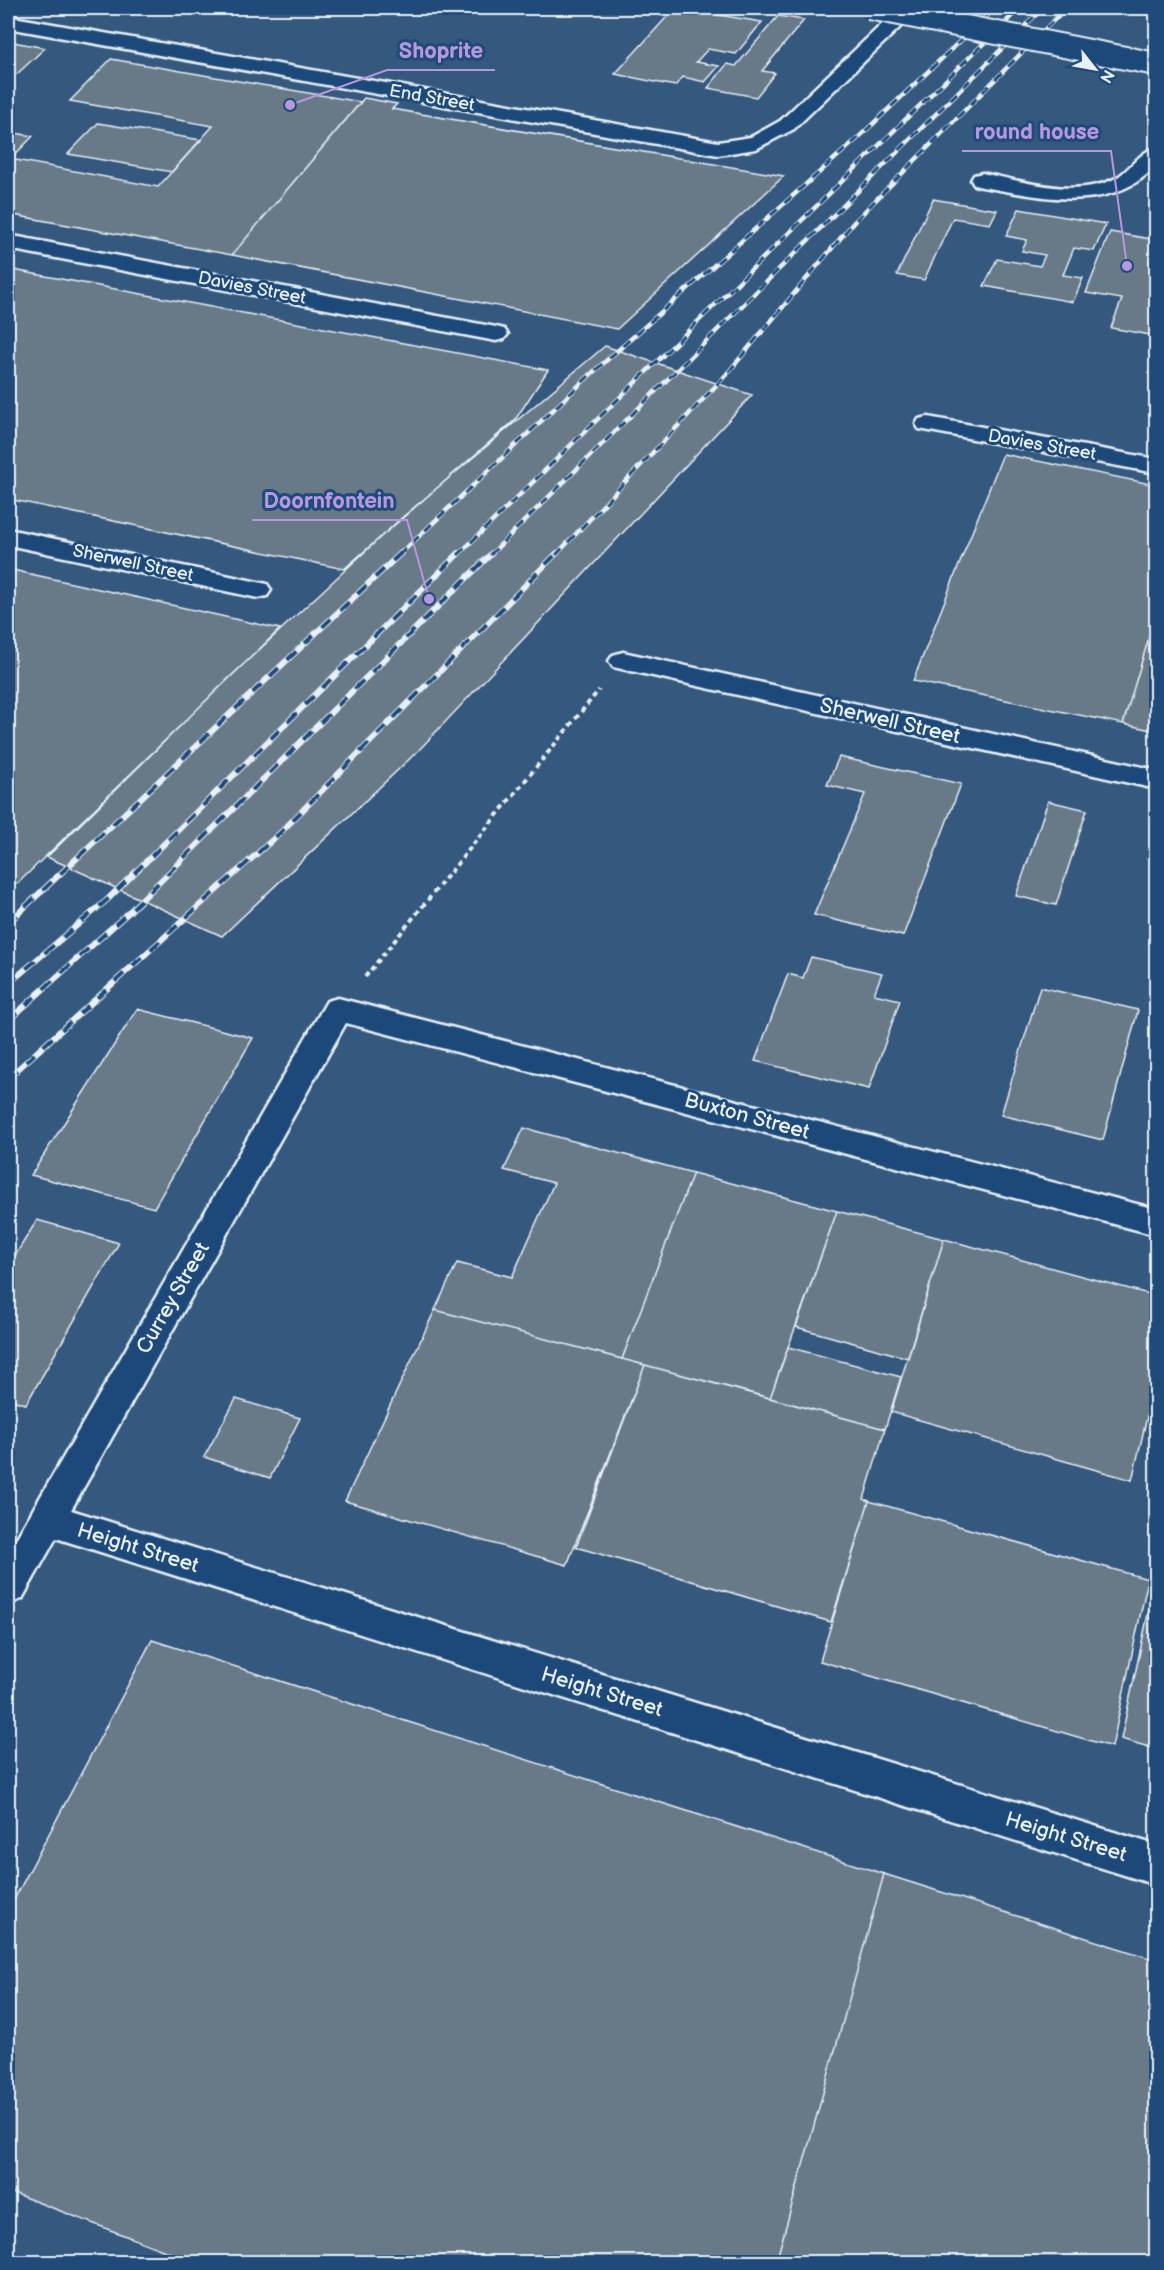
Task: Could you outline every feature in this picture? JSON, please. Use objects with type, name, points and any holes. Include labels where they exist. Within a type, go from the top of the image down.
[{"type":"street","points":[[869,8],[1156,64]]},
{"type":"street","name":"End Street","points":[[8,22],[706,148],[738,149],[751,146],[788,125],[910,8]]},
{"type":"street","points":[[982,180],[1064,192],[1094,190],[1117,186],[1141,170],[1156,154]]},
{"type":"street","name":"Davies Street","points":[[8,242],[496,334]]},
{"type":"street","name":"Davies Street","points":[[928,424],[1156,466]]},
{"type":"street","name":"Sherwell Street","points":[[8,537],[258,590]]},
{"type":"street","name":"Sherwell Street","points":[[623,661],[1156,780]]},
{"type":"street","name":"Buxton Street","points":[[338,1009],[1156,1222]]},
{"type":"street","name":"Currey Street","points":[[8,1587],[338,1009]]},
{"type":"street","name":"Height Street","points":[[46,1519],[1156,1865]]},
{"type":"path","points":[[338,1009],[623,661]]},
{"type":"building","points":[[675,8],[762,22],[736,54],[708,49],[696,62],[719,66],[705,82],[683,77],[675,86],[615,74]]},
{"type":"building","points":[[778,16],[804,20],[762,71],[775,73],[756,97],[708,88],[727,64],[736,66]]},
{"type":"building","points":[[8,41],[45,48],[17,74],[8,73]]},
{"type":"building","points":[[111,59],[361,102],[232,255],[8,214],[8,163],[11,159],[158,187],[213,126],[70,101]]},
{"type":"building","points":[[364,98],[397,104],[392,109],[784,176],[617,329],[232,255]]},
{"type":"building","points":[[98,123],[201,140],[172,172],[68,154]]},
{"type":"building","points":[[8,132],[33,136],[8,162]]},
{"type":"building","points":[[933,199],[997,210],[990,224],[953,218],[924,280],[897,275]]},
{"type":"building","points":[[1019,209],[1106,224],[1094,251],[1074,248],[1063,275],[1083,278],[1073,302],[984,286],[997,259],[1040,266],[1045,255],[1022,251],[1027,240],[1006,236]]},
{"type":"building","points":[[1110,232],[1156,240],[1156,336],[1111,328],[1122,299],[1086,293]]},
{"type":"building","points":[[8,269],[548,370],[515,420],[344,569],[8,499]]},
{"type":"building","points":[[605,346],[752,395],[419,750],[222,936],[47,857],[232,675],[398,521]]},
{"type":"building","points":[[1003,454],[1156,485],[1156,614],[1123,724],[913,681]]},
{"type":"building","points":[[8,569],[280,629],[17,884],[8,882]]},
{"type":"building","points":[[1156,614],[1156,731],[1123,724]]},
{"type":"building","points":[[839,757],[961,784],[903,936],[814,915],[865,794],[827,785]]},
{"type":"building","points":[[1048,801],[1087,810],[1056,905],[1016,896]]},
{"type":"building","points":[[811,957],[882,973],[874,994],[900,1000],[869,1089],[755,1061],[788,974],[803,978]]},
{"type":"building","points":[[1040,987],[1138,1010],[1103,1140],[1001,1115]]},
{"type":"building","points":[[137,1009],[253,1038],[154,1208],[31,1175]]},
{"type":"building","points":[[524,1128],[693,1173],[622,1359],[435,1310],[457,1263],[512,1277],[554,1183],[504,1170]]},
{"type":"building","points":[[693,1173],[837,1211],[770,1398],[622,1359]]},
{"type":"building","points":[[837,1211],[944,1239],[908,1358],[796,1327]]},
{"type":"building","points":[[37,1220],[119,1243],[26,1404],[8,1399],[8,1267]]},
{"type":"building","points":[[944,1239],[1156,1296],[1156,1379],[1132,1480],[891,1412]]},
{"type":"building","points":[[435,1310],[645,1365],[567,1565],[345,1501]]},
{"type":"building","points":[[788,1347],[901,1377],[885,1429],[770,1398]]},
{"type":"building","points":[[645,1365],[885,1429],[864,1499],[869,1501],[831,1622],[576,1547]]},
{"type":"building","points":[[236,1399],[300,1418],[270,1478],[204,1457]]},
{"type":"building","points":[[869,1501],[1148,1579],[1112,1747],[820,1661]]},
{"type":"building","points":[[1156,1577],[1156,1749],[1121,1739]]},
{"type":"building","points":[[152,1640],[884,1874],[776,2262],[194,2262],[8,2191],[8,1911]]},
{"type":"building","points":[[884,1874],[1156,1960],[1156,2262],[776,2262]]},
{"type":"railway","points":[[399,555],[590,375],[857,139],[995,8]]},
{"type":"railway","points":[[458,555],[1020,8]]},
{"type":"railway","points":[[490,555],[1043,8]]},
{"type":"railway","points":[[556,555],[726,375],[854,222],[1066,8]]},
{"type":"railway","points":[[8,923],[401,553]]},
{"type":"railway","points":[[8,984],[107,900],[459,553]]},
{"type":"railway","points":[[8,1021],[129,912],[492,553]]},
{"type":"railway","points":[[8,1078],[280,833],[557,553]]},
{"type":"place","name":"Shoprite","points":[[290,105]]},
{"type":"place","name":"round house","points":[[1127,266]]},
{"type":"place","name":"Doornfontein","points":[[429,599]]}]
